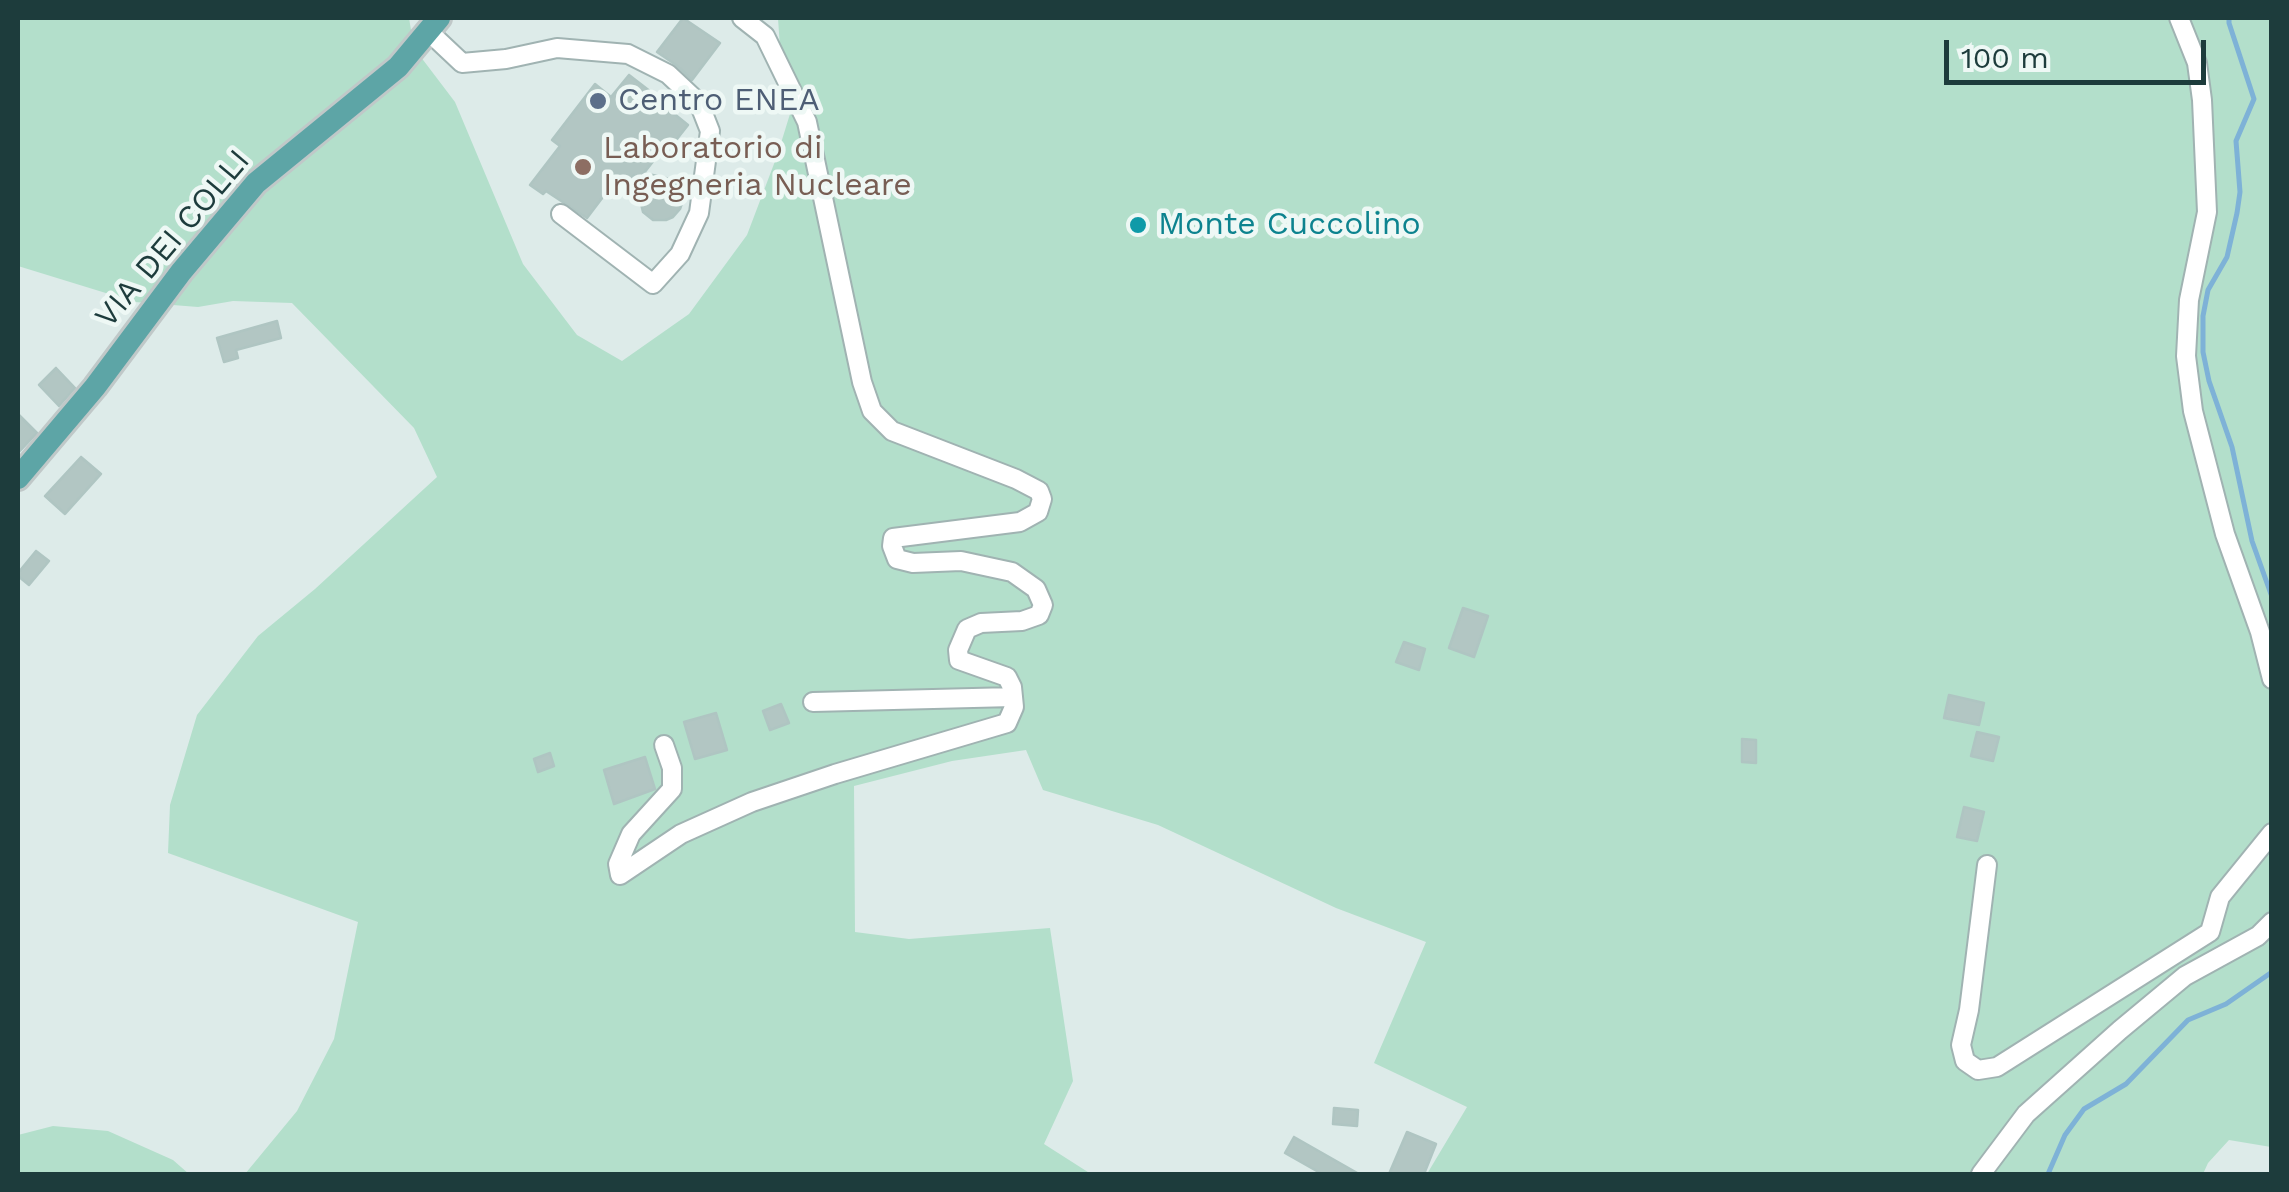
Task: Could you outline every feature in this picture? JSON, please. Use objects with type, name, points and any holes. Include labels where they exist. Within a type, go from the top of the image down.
[{"type":"main road","name":"VIA DEI COLLI","points":[[18,478],[256,183],[398,67],[433,24]]},
{"type":"street","points":[[664,744],[672,768],[672,789],[631,834],[618,864],[620,875],[681,834],[752,802],[1006,724],[1014,708],[1012,687],[1006,677],[960,660],[958,650],[967,629],[982,623],[1039,616],[1042,605],[1036,590],[1012,572],[961,561],[897,559],[893,538],[1020,522],[1038,512],[1042,499],[1039,490],[1016,479],[892,431],[872,411],[862,382],[807,122],[765,36],[742,18]]},
{"type":"street","points":[[2179,18],[2197,63],[2205,174],[2206,212],[2189,300],[2186,356],[2192,411],[2225,534],[2260,632],[2272,679]]},
{"type":"street","points":[[433,24],[462,63],[557,48],[628,54],[668,74],[699,102],[710,131],[699,213],[680,254],[653,284],[561,214]]},
{"type":"street","points":[[813,702],[1013,698]]},
{"type":"street","points":[[1987,865],[1961,1045],[1965,1062],[1978,1070],[1998,1067],[2210,932],[2220,897],[2272,832]]},
{"type":"street","points":[[1981,1174],[2026,1114],[2120,1030],[2185,976],[2258,936],[2272,922]]},
{"type":"green space","points":[[18,18],[409,18],[414,48],[455,102],[523,264],[577,335],[622,361],[689,314],[747,235],[798,88],[780,48],[778,18],[2271,18],[2271,1147],[2229,1140],[2203,1174],[1427,1174],[1467,1107],[1374,1063],[1426,942],[1336,908],[1158,825],[1043,790],[1026,750],[952,761],[854,786],[855,932],[909,939],[1050,928],[1073,1081],[1044,1144],[1091,1174],[245,1174],[297,1111],[334,1039],[358,922],[168,853],[170,805],[197,715],[258,636],[437,477],[414,428],[292,303],[233,301],[198,307],[135,302],[18,266]]},
{"type":"green space","points":[[53,1126],[108,1131],[173,1160],[189,1174],[18,1174],[18,1135]]},
{"type":"building","points":[[683,18],[720,43],[692,80],[657,52]]},
{"type":"building","points":[[629,75],[688,125],[673,144],[669,141],[644,173],[670,179],[681,189],[680,209],[666,220],[653,220],[643,212],[634,175],[618,196],[609,189],[587,218],[530,185],[560,146],[552,140],[595,84],[611,97]]},
{"type":"building","points":[[277,321],[281,338],[236,350],[238,358],[224,362],[217,338]]},
{"type":"building","points":[[56,368],[75,388],[59,406],[39,385]]},
{"type":"building","points":[[18,414],[37,433],[18,453]]},
{"type":"building","points":[[81,457],[101,474],[65,514],[45,496]]},
{"type":"building","points":[[36,551],[49,561],[29,585],[18,573]]},
{"type":"building","points":[[1463,608],[1488,616],[1474,657],[1449,648]]},
{"type":"building","points":[[1404,642],[1425,649],[1419,670],[1396,662]]},
{"type":"building","points":[[1949,695],[1984,703],[1979,725],[1944,718]]},
{"type":"building","points":[[781,704],[789,723],[770,730],[763,711]]},
{"type":"building","points":[[716,713],[727,750],[695,759],[684,722]]},
{"type":"building","points":[[1977,732],[1999,737],[1993,761],[1971,756]]},
{"type":"building","points":[[1742,739],[1756,740],[1756,763],[1742,762]]},
{"type":"building","points":[[550,753],[554,766],[538,772],[534,759]]},
{"type":"building","points":[[645,757],[655,789],[614,804],[604,770]]},
{"type":"building","points":[[1964,807],[1984,812],[1977,841],[1957,837]]},
{"type":"building","points":[[1334,1108],[1358,1110],[1357,1126],[1333,1124]]},
{"type":"building","points":[[1407,1132],[1436,1144],[1424,1174],[1389,1174]]},
{"type":"building","points":[[1294,1137],[1359,1174],[1322,1174],[1285,1153]]},
{"type":"waterway","points":[[2229,18],[2254,99],[2236,141],[2240,192],[2237,213],[2227,257],[2208,290],[2203,352],[2232,447],[2252,541],[2272,597]]},
{"type":"waterway","points":[[2048,1174],[2065,1135],[2084,1109],[2126,1084],[2188,1020],[2226,1004],[2272,972]]},
{"type":"place","name":"Centro ENEA","points":[[598,101]]},
{"type":"place","name":"Laboratorio di Ingegneria Nucleare","points":[[583,167]]},
{"type":"place","name":"Monte Cuccolino","points":[[1138,225]]}]
